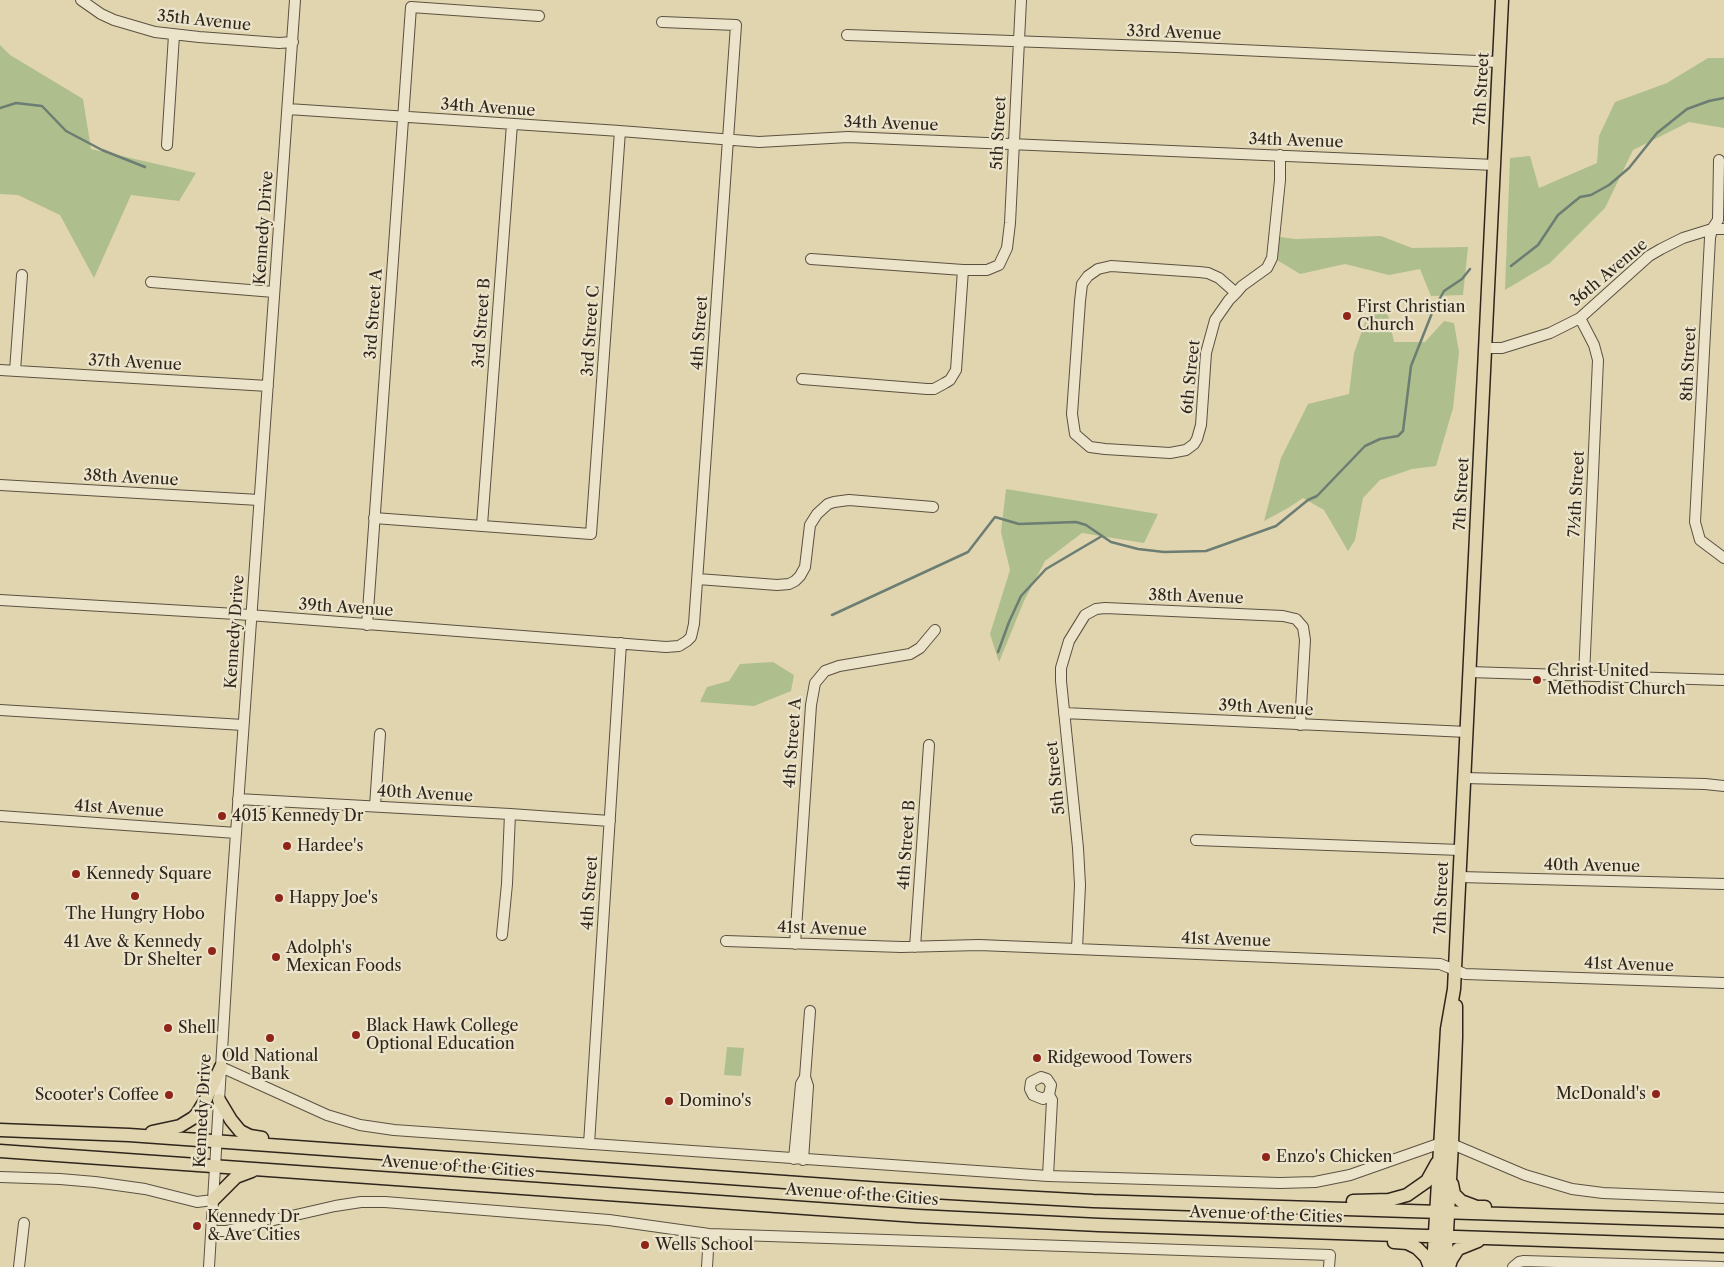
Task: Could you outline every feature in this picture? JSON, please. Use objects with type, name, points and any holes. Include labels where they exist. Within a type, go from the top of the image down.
[{"type":"main road","name":"7th Street","points":[[1447,1267],[1441,1237],[1444,1147],[1457,1015],[1454,970],[1502,0]]},
{"type":"main road","points":[[113,1134],[151,1132],[180,1126],[198,1114],[221,1067]]},
{"type":"main road","points":[[219,1100],[236,1127],[250,1136],[360,1146],[426,1156]]},
{"type":"main road","name":"Avenue of the Cities","points":[[2,1130],[113,1134],[926,1192],[1093,1201],[1724,1221]]},
{"type":"main road","name":"7th Street","points":[[1442,1212],[1450,1175],[1444,1147]]},
{"type":"main road","points":[[1215,1205],[1290,1200],[1372,1201],[1398,1199],[1427,1181],[1444,1147]]},
{"type":"main road","name":"Avenue of the Cities","points":[[0,1152],[916,1216],[1282,1232],[1724,1246]]},
{"type":"main road","points":[[213,1200],[236,1177],[262,1169]]},
{"type":"main road","points":[[1450,1175],[1454,1194],[1457,1198],[1477,1207],[1545,1209],[1612,1218]]},
{"type":"main road","points":[[1282,1232],[1342,1240],[1407,1243],[1422,1252],[1431,1267]]},
{"type":"main road","name":"7th Street","points":[[1431,1267],[1441,1237]]},
{"type":"main road","points":[[1447,1267],[1458,1248],[1473,1242],[1496,1239]]},
{"type":"street","name":"Kennedy Drive","points":[[209,1267],[238,798],[295,0]]},
{"type":"street","name":"5th Street","points":[[963,270],[987,270],[999,265],[1007,248],[1021,0]]},
{"type":"street","name":"35th Avenue","points":[[84,3],[101,14],[124,24],[174,35],[293,42]]},
{"type":"street","name":"3rd Street A","points":[[367,625],[411,7],[539,16]]},
{"type":"street","name":"4th Street","points":[[662,22],[736,25],[698,579],[693,632],[687,641]]},
{"type":"street","points":[[167,145],[174,35]]},
{"type":"street","name":"33rd Avenue","points":[[847,35],[1499,62]]},
{"type":"street","name":"34th Avenue","points":[[288,109],[729,140],[780,142],[848,137],[1495,165]]},
{"type":"street","name":"3rd Street B","points":[[482,525],[512,124]]},
{"type":"street","name":"3rd Street C","points":[[482,525],[592,534],[620,131]]},
{"type":"street","name":"6th Street","points":[[1236,293],[1219,278],[1208,273],[1111,266],[1098,269],[1088,276],[1082,284],[1080,301],[1072,414],[1075,434],[1090,447],[1170,453],[1186,450],[1198,439],[1201,426],[1208,343],[1215,320],[1228,300],[1267,268],[1272,258],[1280,180],[1280,155]]},
{"type":"street","name":"8th Street","points":[[1720,160],[1718,220],[1712,229],[1709,258],[1695,522],[1700,540],[1724,558]]},
{"type":"street","name":"36th Avenue","points":[[1485,348],[1502,348],[1550,333],[1580,318],[1649,256],[1683,238],[1712,229],[1724,228]]},
{"type":"street","points":[[802,380],[934,389],[950,380],[956,370],[963,270],[811,259]]},
{"type":"street","points":[[15,371],[22,275]]},
{"type":"street","points":[[151,282],[274,292]]},
{"type":"street","name":"7½th Street","points":[[1580,318],[1594,345],[1598,360],[1584,676]]},
{"type":"street","name":"37th Avenue","points":[[0,370],[268,386]]},
{"type":"street","name":"38th Avenue","points":[[0,485],[259,500]]},
{"type":"street","points":[[698,579],[777,585],[789,584],[795,581],[806,568],[810,525],[817,514],[828,504],[834,502],[850,500],[934,506]]},
{"type":"street","points":[[374,518],[482,525]]},
{"type":"street","name":"39th Avenue","points":[[0,600],[674,647],[687,641]]},
{"type":"street","name":"38th Avenue","points":[[1090,612],[1105,608],[1283,616],[1300,622],[1305,632],[1300,725]]},
{"type":"street","name":"5th Street","points":[[1077,950],[1080,885],[1078,848],[1061,681],[1064,656],[1074,631],[1081,620],[1090,612]]},
{"type":"street","name":"4th Street A","points":[[795,944],[810,715],[815,682],[825,671],[839,666],[910,654],[920,648],[935,630]]},
{"type":"street","name":"4th Street","points":[[589,1144],[621,643]]},
{"type":"street","points":[[1469,672],[1724,680]]},
{"type":"street","points":[[0,710],[243,725]]},
{"type":"street","name":"39th Avenue","points":[[1064,713],[1467,732]]},
{"type":"street","points":[[375,806],[380,734]]},
{"type":"street","name":"4th Street B","points":[[915,947],[929,745]]},
{"type":"street","points":[[1464,778],[1724,786]]},
{"type":"street","name":"40th Avenue","points":[[238,798],[610,821]]},
{"type":"street","points":[[502,935],[507,884],[510,814]]},
{"type":"street","name":"41st Avenue","points":[[0,816],[236,833]]},
{"type":"street","points":[[1196,840],[1460,850]]},
{"type":"street","name":"40th Avenue","points":[[1460,877],[1724,884]]},
{"type":"street","name":"41st Avenue","points":[[726,941],[915,947],[979,945],[1440,964],[1467,975],[1724,983]]},
{"type":"street","points":[[799,1159],[808,1086],[805,1078],[810,1011]]},
{"type":"street","name":"Avenue of the Cities","points":[[221,1067],[313,1109],[360,1125],[394,1130],[1048,1176],[1262,1183],[1315,1182],[1350,1175],[1444,1147]]},
{"type":"street","points":[[1048,1176],[1052,1100],[1049,1095]]},
{"type":"street","points":[[1444,1147],[1524,1175],[1572,1189],[1604,1193],[1724,1198]]},
{"type":"street","points":[[0,1177],[60,1178],[145,1188],[197,1202],[213,1200]]},
{"type":"street","points":[[211,1231],[226,1231],[335,1206],[372,1202],[609,1220],[709,1234],[1330,1255],[1329,1267]]},
{"type":"street","points":[[20,1267],[24,1223]]},
{"type":"street","points":[[707,1267],[709,1234]]},
{"type":"street","points":[[1513,1267],[1519,1262],[1524,1261],[1722,1267]]},
{"type":"green space","points":[[0,45],[10,55],[83,99],[91,149],[196,173],[179,201],[131,195],[94,278],[60,215],[18,195],[0,194]]},
{"type":"green space","points":[[1708,58],[1724,58],[1724,128],[1689,122],[1633,150],[1605,208],[1550,263],[1505,290],[1510,158],[1530,156],[1539,188],[1597,163],[1599,136],[1615,102],[1667,83]]},
{"type":"green space","points":[[1381,236],[1412,248],[1468,247],[1463,295],[1431,296],[1420,269],[1389,275],[1345,264],[1300,274],[1277,260],[1280,237],[1295,239]]},
{"type":"green space","points":[[1370,309],[1388,315],[1394,342],[1425,342],[1444,321],[1454,323],[1459,352],[1453,408],[1436,466],[1412,469],[1380,480],[1363,498],[1355,540],[1348,551],[1324,510],[1303,498],[1264,521],[1281,458],[1308,404],[1349,394],[1354,353]]},
{"type":"green space","points":[[1006,489],[1158,514],[1144,543],[1082,533],[1045,561],[1024,601],[999,662],[990,634],[1010,570],[1001,532]]},
{"type":"green space","points":[[773,662],[794,675],[791,691],[754,706],[700,702],[707,687],[729,681],[740,664]]},
{"type":"green space","points":[[727,1047],[744,1048],[741,1076],[724,1075]]},
{"type":"waterway","points":[[1511,266],[1538,245],[1558,215],[1580,197],[1591,195],[1609,185],[1629,168],[1657,133],[1687,109],[1724,98]]},
{"type":"waterway","points":[[0,108],[16,103],[42,106],[66,131],[102,150],[145,167]]},
{"type":"waterway","points":[[1435,307],[1444,291],[1462,279],[1470,269]]},
{"type":"waterway","points":[[832,615],[968,552],[995,517],[1019,524],[1076,522],[1086,525],[1111,542],[1138,549],[1164,552],[1206,551],[1276,526],[1308,500],[1317,496],[1365,446],[1380,439],[1398,436],[1403,431],[1411,366],[1434,308]]},
{"type":"waterway","points":[[998,652],[1021,596],[1046,569],[1102,536]]},
{"type":"place","name":"First Christian Church","points":[[1347,316]]},
{"type":"place","name":"Christ United Methodist Church","points":[[1537,680]]},
{"type":"place","name":"4015 Kennedy Dr","points":[[222,816]]},
{"type":"place","name":"Hardee's","points":[[287,846]]},
{"type":"place","name":"Kennedy Square","points":[[76,874]]},
{"type":"place","name":"The Hungry Hobo","points":[[135,896]]},
{"type":"place","name":"Happy Joe's","points":[[279,898]]},
{"type":"place","name":"41 Ave & Kennedy Dr Shelter","points":[[212,951]]},
{"type":"place","name":"Adolph's Mexican Foods","points":[[276,957]]},
{"type":"place","name":"Shell","points":[[168,1028]]},
{"type":"place","name":"Black Hawk College Optional Education","points":[[356,1035]]},
{"type":"place","name":"Old National Bank","points":[[270,1038]]},
{"type":"place","name":"Ridgewood Towers","points":[[1037,1058]]},
{"type":"place","name":"McDonald's","points":[[1656,1094]]},
{"type":"place","name":"Scooter's Coffee","points":[[169,1095]]},
{"type":"place","name":"Domino's","points":[[669,1101]]},
{"type":"place","name":"Enzo's Chicken","points":[[1266,1157]]},
{"type":"place","name":"Kennedy Dr & Ave Cities","points":[[197,1226]]},
{"type":"place","name":"Wells School","points":[[645,1245]]}]
